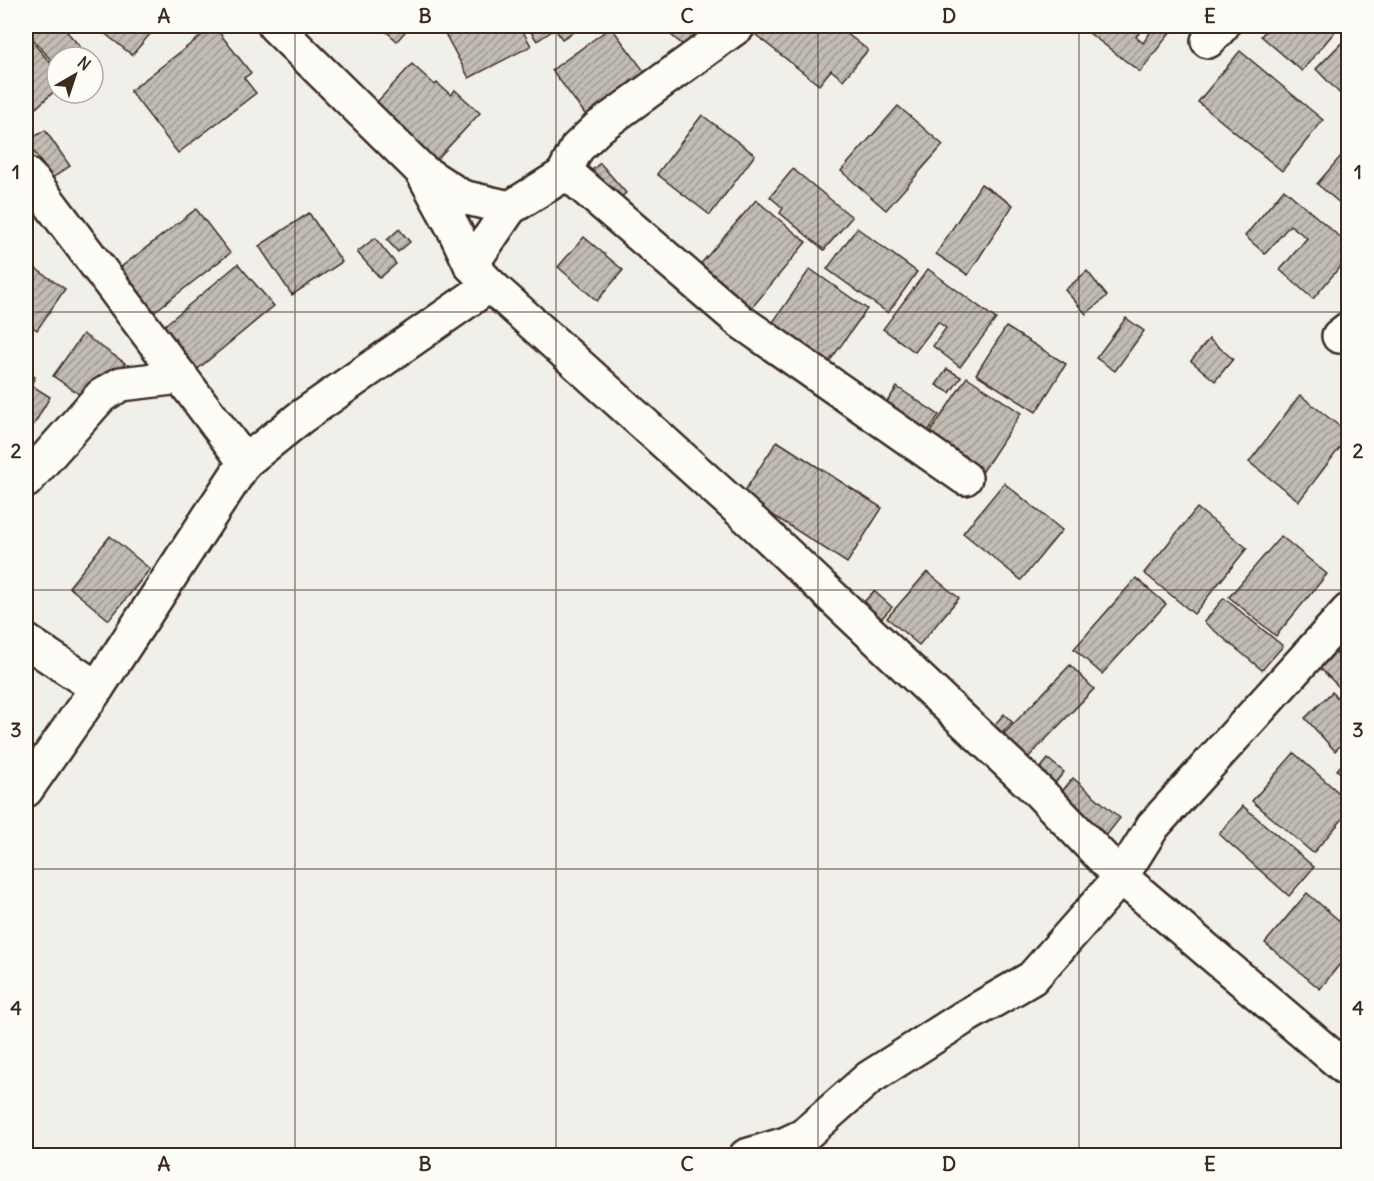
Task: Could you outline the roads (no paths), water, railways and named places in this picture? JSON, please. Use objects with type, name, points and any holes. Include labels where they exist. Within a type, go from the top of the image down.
[{"type":"street","points":[[275,26],[422,171],[462,197],[510,208]]},
{"type":"street","points":[[26,790],[97,688],[245,462],[480,275],[510,208],[563,175],[577,148],[598,127],[738,26]]},
{"type":"street","points":[[422,171],[480,275],[756,525],[1040,793],[1121,877],[1348,1070]]},
{"type":"street","points":[[26,174],[245,462]]},
{"type":"street","points":[[563,175],[573,178],[740,321],[965,478]]},
{"type":"street","points":[[26,481],[101,396],[121,384],[181,377]]},
{"type":"street","points":[[746,1155],[786,1144],[803,1136],[869,1078],[963,1018],[1032,978],[1121,877],[1153,825],[1348,611]]},
{"type":"street","points":[[26,641],[97,688]]}]
